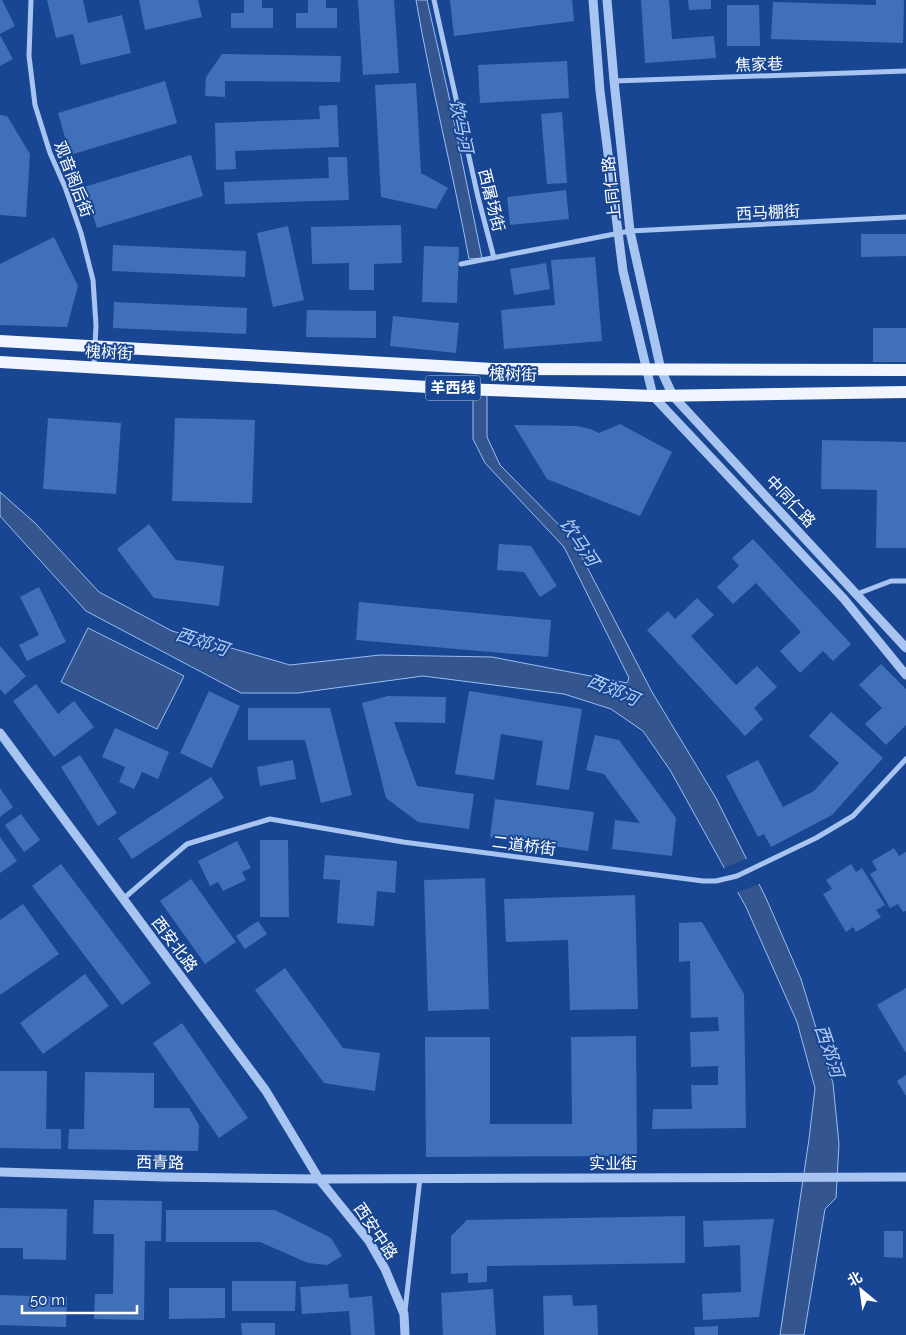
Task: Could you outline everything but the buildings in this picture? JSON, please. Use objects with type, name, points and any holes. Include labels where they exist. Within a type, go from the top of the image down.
[{"type":"main road","name":"槐树街","points":[[0,341],[493,369],[906,370]]},
{"type":"main road","name":"槐树街","points":[[0,362],[462,389],[652,396],[906,392]]},
{"type":"street","name":"观音阁后街","points":[[31,0],[29,56],[35,105],[50,153],[65,187],[81,233],[93,280],[96,326],[94,367]]},
{"type":"street","name":"西屠场街","points":[[434,0],[478,197],[494,258]]},
{"type":"street","points":[[594,0],[600,91],[623,271],[652,396],[844,600],[906,674]]},
{"type":"street","name":"上同仁路","points":[[607,0],[630,231],[661,370]]},
{"type":"street","name":"焦家巷","points":[[614,81],[906,71]]},
{"type":"street","name":"西马棚街","points":[[630,231],[906,217]]},
{"type":"street","points":[[461,264],[630,231]]},
{"type":"street","name":"中同仁路","points":[[661,370],[674,396],[906,648]]},
{"type":"street","points":[[857,594],[891,581],[906,581]]},
{"type":"street","name":"西安北路","points":[[0,733],[266,1091],[319,1179]]},
{"type":"street","name":"二道桥街","points":[[123,899],[187,844],[270,819],[404,842],[703,881],[716,881],[737,876],[762,865],[816,838],[853,816],[906,759]]},
{"type":"street","name":"西青路","points":[[0,1172],[319,1179]]},
{"type":"street","name":"实业街","points":[[319,1179],[906,1177]]},
{"type":"street","points":[[404,1314],[420,1178]]},
{"type":"street","name":"西安中路","points":[[319,1179],[369,1241],[385,1269],[404,1314],[405,1335]]},
{"type":"water","points":[[416,0],[427,0],[482,258],[469,259]]},
{"type":"water","name":"西郊河","points":[[473,393],[487,393],[487,437],[500,465],[572,538],[652,692],[716,798],[766,898],[801,979],[833,1083],[839,1144],[836,1198],[825,1209],[804,1335],[780,1335],[815,1088],[797,1022],[746,907],[670,770],[643,731],[611,709],[564,694],[423,676],[298,693],[241,693],[86,611],[0,516],[0,492],[35,523],[99,592],[172,631],[290,665],[380,655],[492,657],[627,683],[629,678],[564,547],[485,463],[473,439]]},
{"type":"water","points":[[88,628],[184,676],[157,729],[61,682]]},
{"type":"pier","points":[[749,858],[762,883],[735,893],[721,869]]},
{"type":"water label","name":"饮马河","points":[[461,126]]},
{"type":"water label","name":"饮马河","points":[[579,542]]}]
